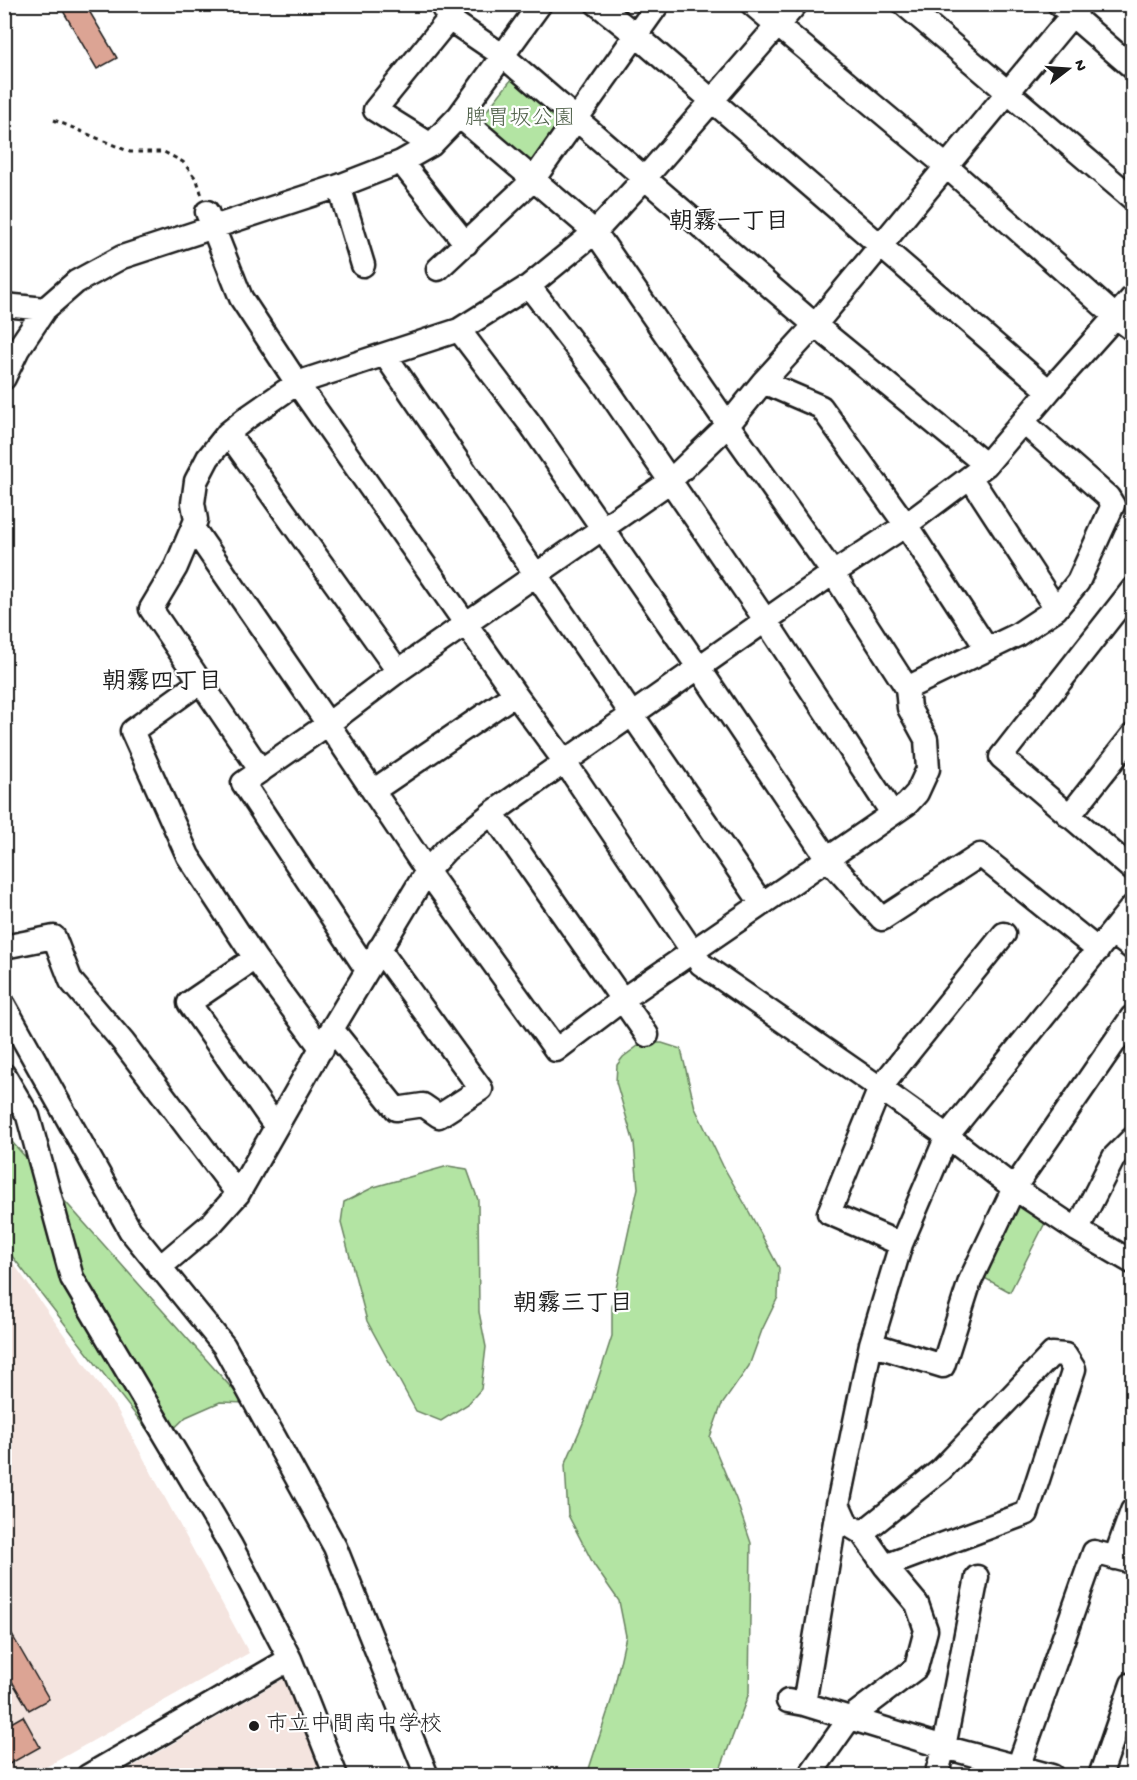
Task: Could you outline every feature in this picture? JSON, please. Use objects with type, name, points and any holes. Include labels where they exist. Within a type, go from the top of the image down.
[{"type":"street","points":[[4,378],[18,349],[45,309],[76,282],[122,257],[210,220],[339,186],[401,162],[430,145],[459,116],[540,4]]},
{"type":"street","points":[[597,4],[1049,390]]},
{"type":"street","points":[[438,269],[533,180],[658,4]]},
{"type":"street","points":[[752,4],[946,166],[1124,323]]},
{"type":"street","points":[[261,771],[151,609],[176,567],[193,528],[196,520],[193,503],[196,480],[208,458],[228,433],[297,383],[459,330],[529,286],[595,232],[796,4]]},
{"type":"street","points":[[903,4],[1132,198]]},
{"type":"street","points":[[367,970],[243,783],[328,724],[398,671],[669,482],[728,425],[763,382],[815,325],[1008,92],[1071,8],[1132,67]]},
{"type":"street","points":[[430,145],[375,110],[445,12],[502,56],[645,178],[815,325],[978,471],[1056,609]]},
{"type":"street","points":[[193,528],[427,871],[556,1050],[622,1000],[907,804],[916,793],[928,770],[926,740],[909,708],[907,688],[833,573],[595,232],[459,116]]},
{"type":"street","points":[[401,162],[466,244]]},
{"type":"street","points":[[339,186],[363,265]]},
{"type":"street","points":[[210,220],[241,298],[297,383],[565,762],[701,964],[880,1088],[1014,1188],[1077,1230],[1132,1262]]},
{"type":"street","points":[[529,286],[598,377],[766,621],[892,813]]},
{"type":"street","points":[[159,1268],[212,1223],[238,1194],[427,871],[447,850],[492,813],[833,573],[906,525],[978,471],[1049,390],[1124,323],[1132,297]]},
{"type":"street","points":[[4,305],[45,309]]},
{"type":"street","points":[[459,330],[531,425],[827,858],[882,919],[980,855],[1105,941],[1132,948]]},
{"type":"street","points":[[384,355],[762,904]]},
{"type":"street","points":[[763,382],[821,407],[906,525],[987,649]]},
{"type":"street","points":[[907,688],[1017,635],[1056,609],[1078,582],[1113,506],[1108,497],[1023,422]]},
{"type":"street","points":[[228,433],[398,671]]},
{"type":"street","points":[[1132,590],[1001,757],[1132,868]]},
{"type":"street","points":[[200,682],[132,731],[188,856],[255,958],[327,1039],[396,1109],[423,1105],[440,1116],[481,1089],[380,949]]},
{"type":"street","points":[[373,791],[515,694]]},
{"type":"street","points":[[1069,816],[1132,736]]},
{"type":"street","points":[[492,813],[647,1035]]},
{"type":"street","points":[[1052,1776],[1016,1772],[944,1747],[796,1702],[871,1344],[901,1244],[947,1136],[1132,907]]},
{"type":"street","points":[[901,1244],[829,1213],[880,1088],[1004,933]]},
{"type":"street","points":[[4,947],[54,937],[71,981],[123,1042],[238,1194]]},
{"type":"street","points":[[255,958],[189,1003],[276,1127]]},
{"type":"street","points":[[4,1005],[130,1230],[224,1346],[335,1547],[427,1776]]},
{"type":"street","points":[[871,1344],[942,1366],[970,1281],[1014,1188],[1132,1017]]},
{"type":"street","points":[[4,1075],[28,1116],[72,1278],[231,1546],[290,1659],[336,1776]]},
{"type":"street","points":[[1077,1230],[1114,1157],[1132,1139]]},
{"type":"street","points":[[862,1533],[941,1470],[1052,1354],[1065,1355],[1074,1369],[1028,1512],[885,1566]]},
{"type":"street","points":[[809,1776],[850,1718],[916,1668],[926,1630],[917,1604],[885,1566],[862,1533],[846,1524],[838,1504]]},
{"type":"street","points":[[1016,1772],[1094,1552],[1124,1560],[1132,1511]]},
{"type":"street","points":[[936,1776],[944,1747],[977,1577]]},
{"type":"street","points":[[88,1776],[290,1659]]},
{"type":"street","points":[[1100,1776],[1132,1684]]},
{"type":"path","points":[[54,120],[130,152],[164,152],[183,162],[197,180],[210,220]]},
{"type":"shaded area","points":[[4,1250],[118,1411],[249,1653],[30,1776],[4,1775]]},
{"type":"shaded area","name":"市立中間南中学校","points":[[287,1677],[325,1776],[117,1776]]},
{"type":"green space","name":"脾胃坂公園","points":[[515,75],[570,122],[533,172],[477,123]]},
{"type":"green space","points":[[642,1043],[662,1043],[681,1049],[695,1108],[723,1166],[779,1268],[778,1297],[762,1330],[749,1366],[721,1406],[710,1437],[736,1499],[751,1543],[749,1693],[718,1775],[587,1775],[612,1698],[626,1636],[619,1601],[594,1565],[568,1515],[565,1465],[586,1416],[612,1336],[612,1307],[638,1188],[634,1143],[616,1082],[617,1065],[623,1057]]},
{"type":"green space","points":[[4,1133],[245,1403],[220,1402],[186,1417],[158,1444],[5,1247]]},
{"type":"green space","points":[[448,1166],[467,1169],[478,1200],[479,1312],[486,1347],[481,1389],[468,1404],[441,1421],[416,1411],[367,1321],[341,1223],[344,1202],[374,1187]]},
{"type":"green space","points":[[1017,1200],[1046,1221],[1010,1292],[979,1275]]},
{"type":"building","points":[[59,4],[85,4],[117,58],[97,69]]},
{"type":"building","points":[[4,1621],[49,1699],[29,1710],[4,1668]]},
{"type":"building","points":[[23,1716],[40,1747],[4,1767],[4,1727]]},
{"type":"place","name":"市立中間南中学校","points":[[254,1726]]},
{"type":"district","name":"朝霧一丁目","points":[[729,223]]},
{"type":"district","name":"朝霧四丁目","points":[[162,683]]},
{"type":"district","name":"朝霧三丁目","points":[[573,1305]]}]
